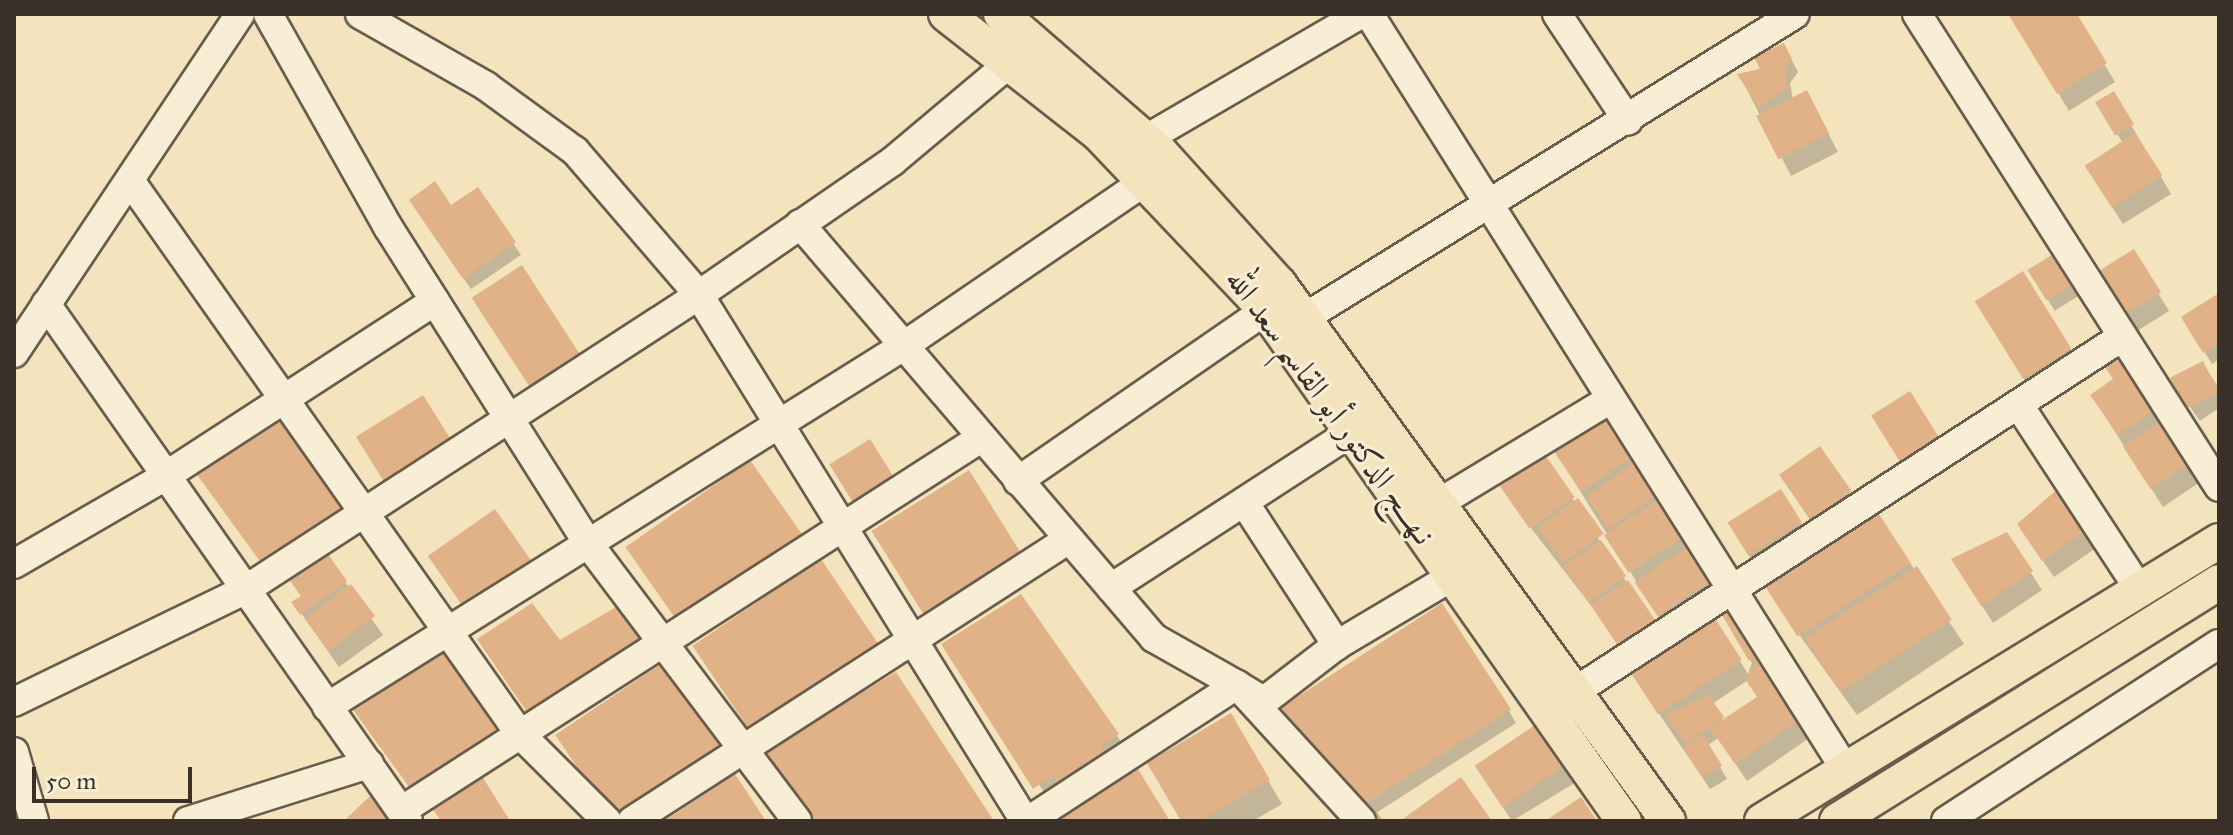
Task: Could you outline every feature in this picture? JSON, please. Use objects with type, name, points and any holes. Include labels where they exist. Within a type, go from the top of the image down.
[{"type":"main road","name":"نـهـــج الدكتور أبو القاسم سعد الله","points":[[946,14],[1012,61],[1147,180],[1266,310],[1623,820]]},
{"type":"main road","name":"نـهـــج الدكتور أبو القاسم سعد الله","points":[[1001,14],[1146,139],[1226,221],[1304,318],[1668,821]]},
{"type":"main road","points":[[1762,821],[2141,592],[2219,541]]},
{"type":"main road","points":[[1837,821],[2219,582]]},
{"type":"street","points":[[14,353],[131,182],[240,14]]},
{"type":"street","points":[[268,14],[435,301],[587,542],[660,646],[746,745],[797,821]]},
{"type":"street","points":[[360,14],[486,86],[575,151],[699,295],[1026,821],[1237,685]]},
{"type":"street","points":[[1146,139],[1361,14]]},
{"type":"street","points":[[1369,14],[1847,772]]},
{"type":"street","points":[[1557,14],[1628,121]]},
{"type":"street","points":[[1304,318],[1628,121],[1795,14]]},
{"type":"street","points":[[1917,14],[2219,487]]},
{"type":"street","points":[[14,702],[245,590],[366,507],[699,295],[893,161],[1012,61]]},
{"type":"street","points":[[327,707],[446,629],[902,347],[1147,180]]},
{"type":"street","points":[[131,182],[366,507],[520,734],[607,821]]},
{"type":"street","points":[[800,224],[902,347],[1154,638],[1264,701],[1337,645],[1453,576]]},
{"type":"street","points":[[14,564],[164,477],[435,301]]},
{"type":"street","points":[[46,304],[164,477],[405,816],[520,734],[981,438]]},
{"type":"street","points":[[1018,481],[1266,310]]},
{"type":"street","points":[[1574,692],[2020,407],[2122,337]]},
{"type":"street","points":[[1439,503],[1611,399]]},
{"type":"street","points":[[2020,407],[2141,592]]},
{"type":"street","points":[[1111,588],[1353,431]]},
{"type":"street","points":[[1244,502],[1337,645]]},
{"type":"street","points":[[632,821],[1069,539]]},
{"type":"street","points":[[1946,821],[2219,644]]},
{"type":"street","points":[[1237,685],[1361,821]]},
{"type":"street","points":[[14,752],[34,821]]},
{"type":"street","points":[[188,821],[263,810],[369,764]]},
{"type":"building","points":[[2008,14],[2077,14],[2107,63],[2057,94]]},
{"type":"building","points":[[1784,43],[1792,59],[1784,70],[1788,88],[1758,107],[1737,74],[1760,69],[1754,57]]},
{"type":"building","points":[[1807,90],[1829,134],[1778,160],[1756,116]]},
{"type":"building","points":[[2114,91],[2134,124],[2115,136],[2095,102]]},
{"type":"building","points":[[2135,133],[2162,175],[2112,208],[2085,166]]},
{"type":"building","points":[[435,181],[451,205],[478,187],[516,242],[463,279],[409,200]]},
{"type":"building","points":[[2134,249],[2161,292],[2123,316],[2096,273]]},
{"type":"building","points":[[2058,251],[2077,282],[2047,301],[2027,270]]},
{"type":"building","points":[[522,265],[583,359],[533,392],[472,298]]},
{"type":"building","points":[[2023,271],[2071,348],[2023,378],[1975,301]]},
{"type":"building","points":[[2219,293],[2219,343],[2203,353],[2181,317]]},
{"type":"building","points":[[2120,357],[2155,409],[2118,435],[2090,395],[2113,379],[2105,367]]},
{"type":"building","points":[[2203,361],[2219,392],[2186,409],[2170,378]]},
{"type":"building","points":[[1910,391],[1939,438],[1900,462],[1871,415]]},
{"type":"building","points":[[423,395],[457,449],[390,491],[356,437]]},
{"type":"building","points":[[283,411],[355,510],[268,573],[196,474]]},
{"type":"building","points":[[1609,415],[1636,455],[1581,492],[1554,452]]},
{"type":"building","points":[[2163,420],[2191,463],[2151,489],[2123,446]]},
{"type":"building","points":[[870,439],[896,481],[855,506],[829,464]]},
{"type":"building","points":[[1820,446],[1852,491],[1811,520],[1779,475]]},
{"type":"building","points":[[1543,452],[1575,497],[1529,529],[1498,484]]},
{"type":"building","points":[[750,460],[807,541],[682,628],[625,547]]},
{"type":"building","points":[[1637,461],[1659,493],[1609,529],[1586,497]]},
{"type":"building","points":[[969,470],[1020,552],[923,613],[871,531]]},
{"type":"building","points":[[2068,480],[2091,527],[2042,561],[2017,524]]},
{"type":"building","points":[[1781,489],[1802,522],[1748,555],[1728,522]]},
{"type":"building","points":[[1578,498],[1604,534],[1563,563],[1538,527]]},
{"type":"building","points":[[1661,498],[1686,536],[1628,573],[1604,535]]},
{"type":"building","points":[[495,509],[532,561],[465,608],[428,556]]},
{"type":"building","points":[[1877,511],[1911,563],[1798,637],[1764,585]]},
{"type":"building","points":[[2007,532],[2033,571],[1981,606],[1951,559]]},
{"type":"building","points":[[1601,540],[1626,576],[1589,602],[1563,566]]},
{"type":"building","points":[[323,547],[347,581],[300,615],[291,602],[301,596],[285,574]]},
{"type":"building","points":[[1687,547],[1710,581],[1658,616],[1635,582]]},
{"type":"building","points":[[821,559],[880,646],[751,733],[692,646]]},
{"type":"building","points":[[1917,566],[1952,620],[1840,692],[1805,638]]},
{"type":"building","points":[[1628,580],[1657,623],[1620,648],[1591,605]]},
{"type":"building","points":[[351,584],[375,616],[329,651],[305,619]]},
{"type":"building","points":[[1021,594],[1119,734],[1101,745],[1108,756],[1060,787],[1053,776],[1033,789],[941,644]]},
{"type":"building","points":[[532,603],[560,640],[621,604],[646,641],[531,718],[477,639]]},
{"type":"building","points":[[1442,603],[1511,710],[1345,817],[1276,711]]},
{"type":"building","points":[[1741,603],[1806,715],[1735,764],[1710,728],[1757,697],[1745,679],[1759,656],[1749,661],[1722,615]]},
{"type":"building","points":[[1714,617],[1742,660],[1658,714],[1630,671]]},
{"type":"building","points":[[437,640],[506,735],[418,800],[349,704]]},
{"type":"building","points":[[668,659],[723,741],[611,817],[555,735]]},
{"type":"building","points":[[896,672],[994,821],[808,821],[762,752]]},
{"type":"building","points":[[1708,695],[1724,717],[1686,744],[1665,715]]},
{"type":"building","points":[[1231,713],[1270,780],[1199,821],[1181,821],[1147,763]]},
{"type":"building","points":[[1541,721],[1569,762],[1503,807],[1475,766]]},
{"type":"building","points":[[1703,735],[1722,766],[1703,778],[1683,747]]},
{"type":"building","points":[[477,768],[510,821],[441,821],[427,801]]},
{"type":"building","points":[[1138,769],[1170,821],[1054,821]]},
{"type":"building","points":[[735,774],[766,821],[664,821]]},
{"type":"building","points":[[1461,777],[1492,821],[1400,821]]},
{"type":"building","points":[[375,791],[397,821],[344,821]]},
{"type":"building","points":[[1581,797],[1597,821],[1545,821]]},
{"type":"building","points":[[1374,807],[1383,821],[1353,821]]}]
